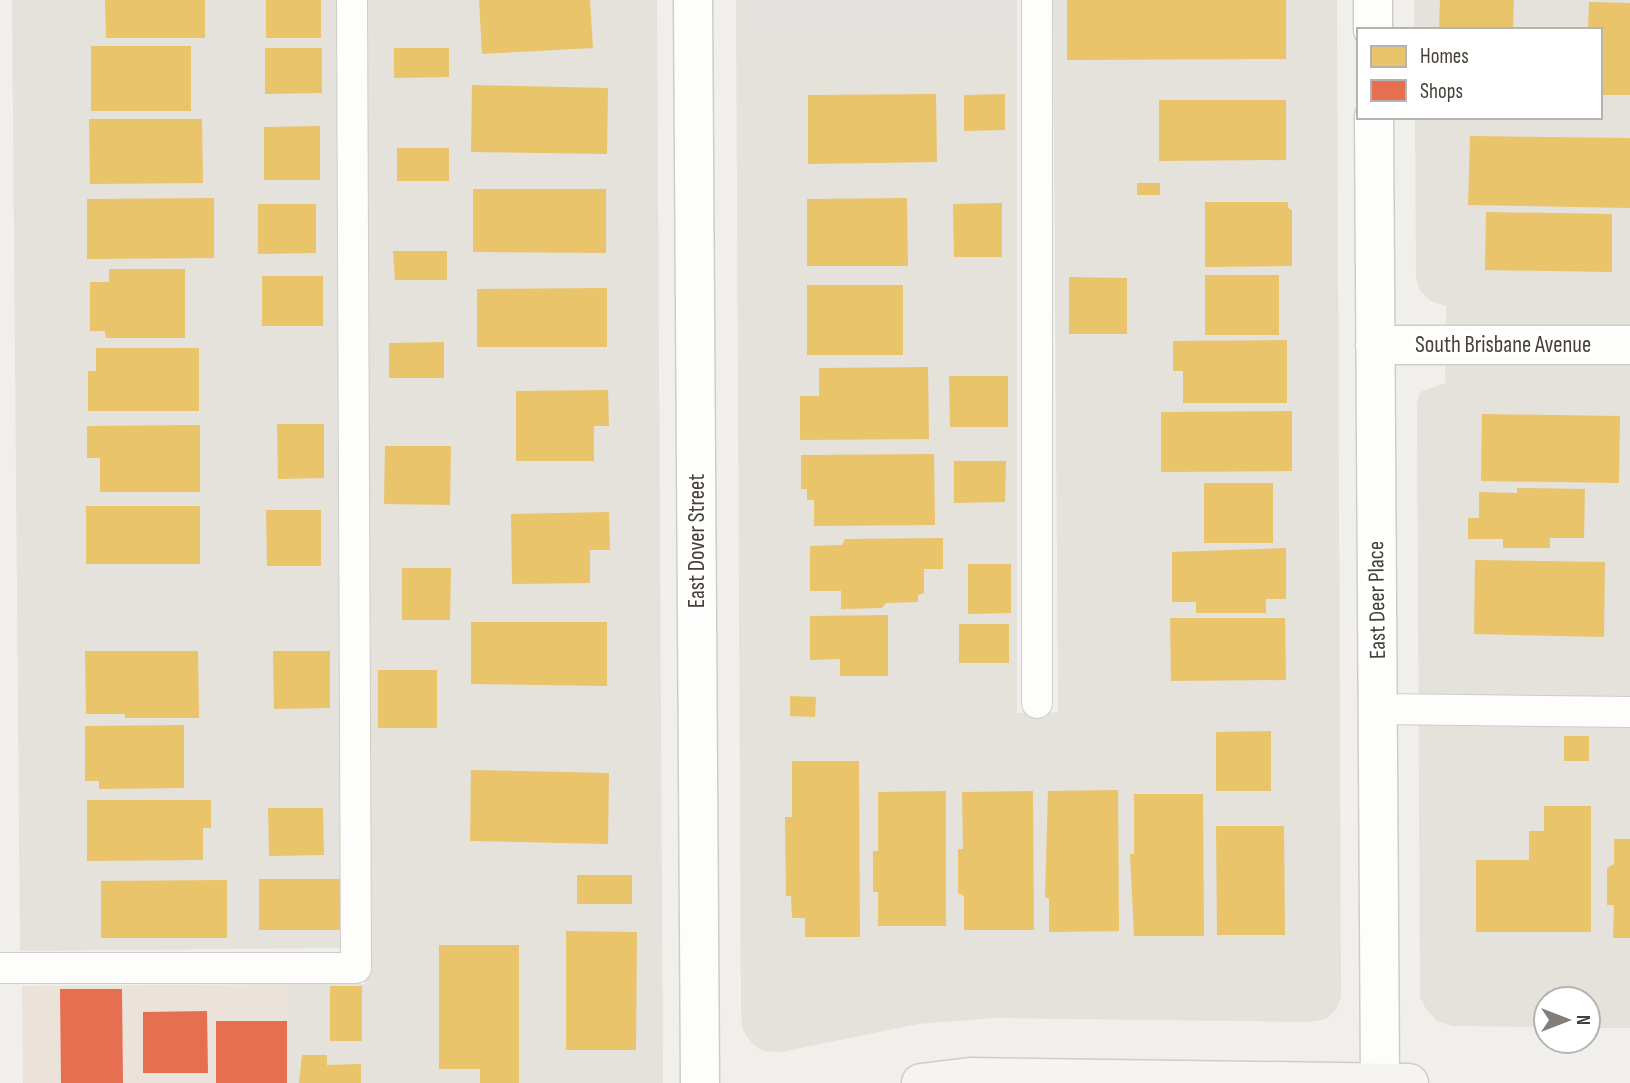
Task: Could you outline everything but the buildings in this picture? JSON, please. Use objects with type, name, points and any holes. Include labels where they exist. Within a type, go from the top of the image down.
[{"type":"street","name":"East Dover Street","points":[[693,0],[700,1083]]},
{"type":"street","points":[[1373,0],[1373,28]]},
{"type":"street","name":"East Deer Place","points":[[1374,119],[1380,1082]]},
{"type":"street","name":"South Brisbane Avenue","points":[[1376,345],[1630,345]]},
{"type":"street","points":[[921,1083],[970,1077],[1409,1083]]},
{"type":"lane","points":[[0,968],[356,968],[352,0]]},
{"type":"lane","points":[[1037,0],[1037,703]]},
{"type":"lane","points":[[1378,709],[1630,712]]},
{"type":"shaded area","points":[[12,0],[657,0],[663,1083],[288,1083],[288,984],[366,984],[341,948],[20,951]]},
{"type":"shaded area","points":[[736,0],[1017,0],[1017,713],[1058,712],[1053,0],[1337,0],[1341,997],[1336,1010],[1326,1019],[1309,1022],[994,1018],[918,1024],[781,1052],[763,1051],[751,1043],[743,1030]]},
{"type":"shaded area","points":[[753,0],[1015,0],[1015,40],[753,40]]},
{"type":"shaded area","points":[[1414,0],[1630,0],[1630,1028],[1602,1028],[1602,985],[1532,985],[1532,1027],[1452,1026],[1437,1021],[1420,997],[1417,405],[1420,392],[1445,383],[1446,306],[1431,301],[1420,291],[1416,277],[1415,119],[1602,119],[1602,28],[1414,28]]},
{"type":"shaded area","points":[[288,984],[288,1083],[23,1083],[22,986]]}]
